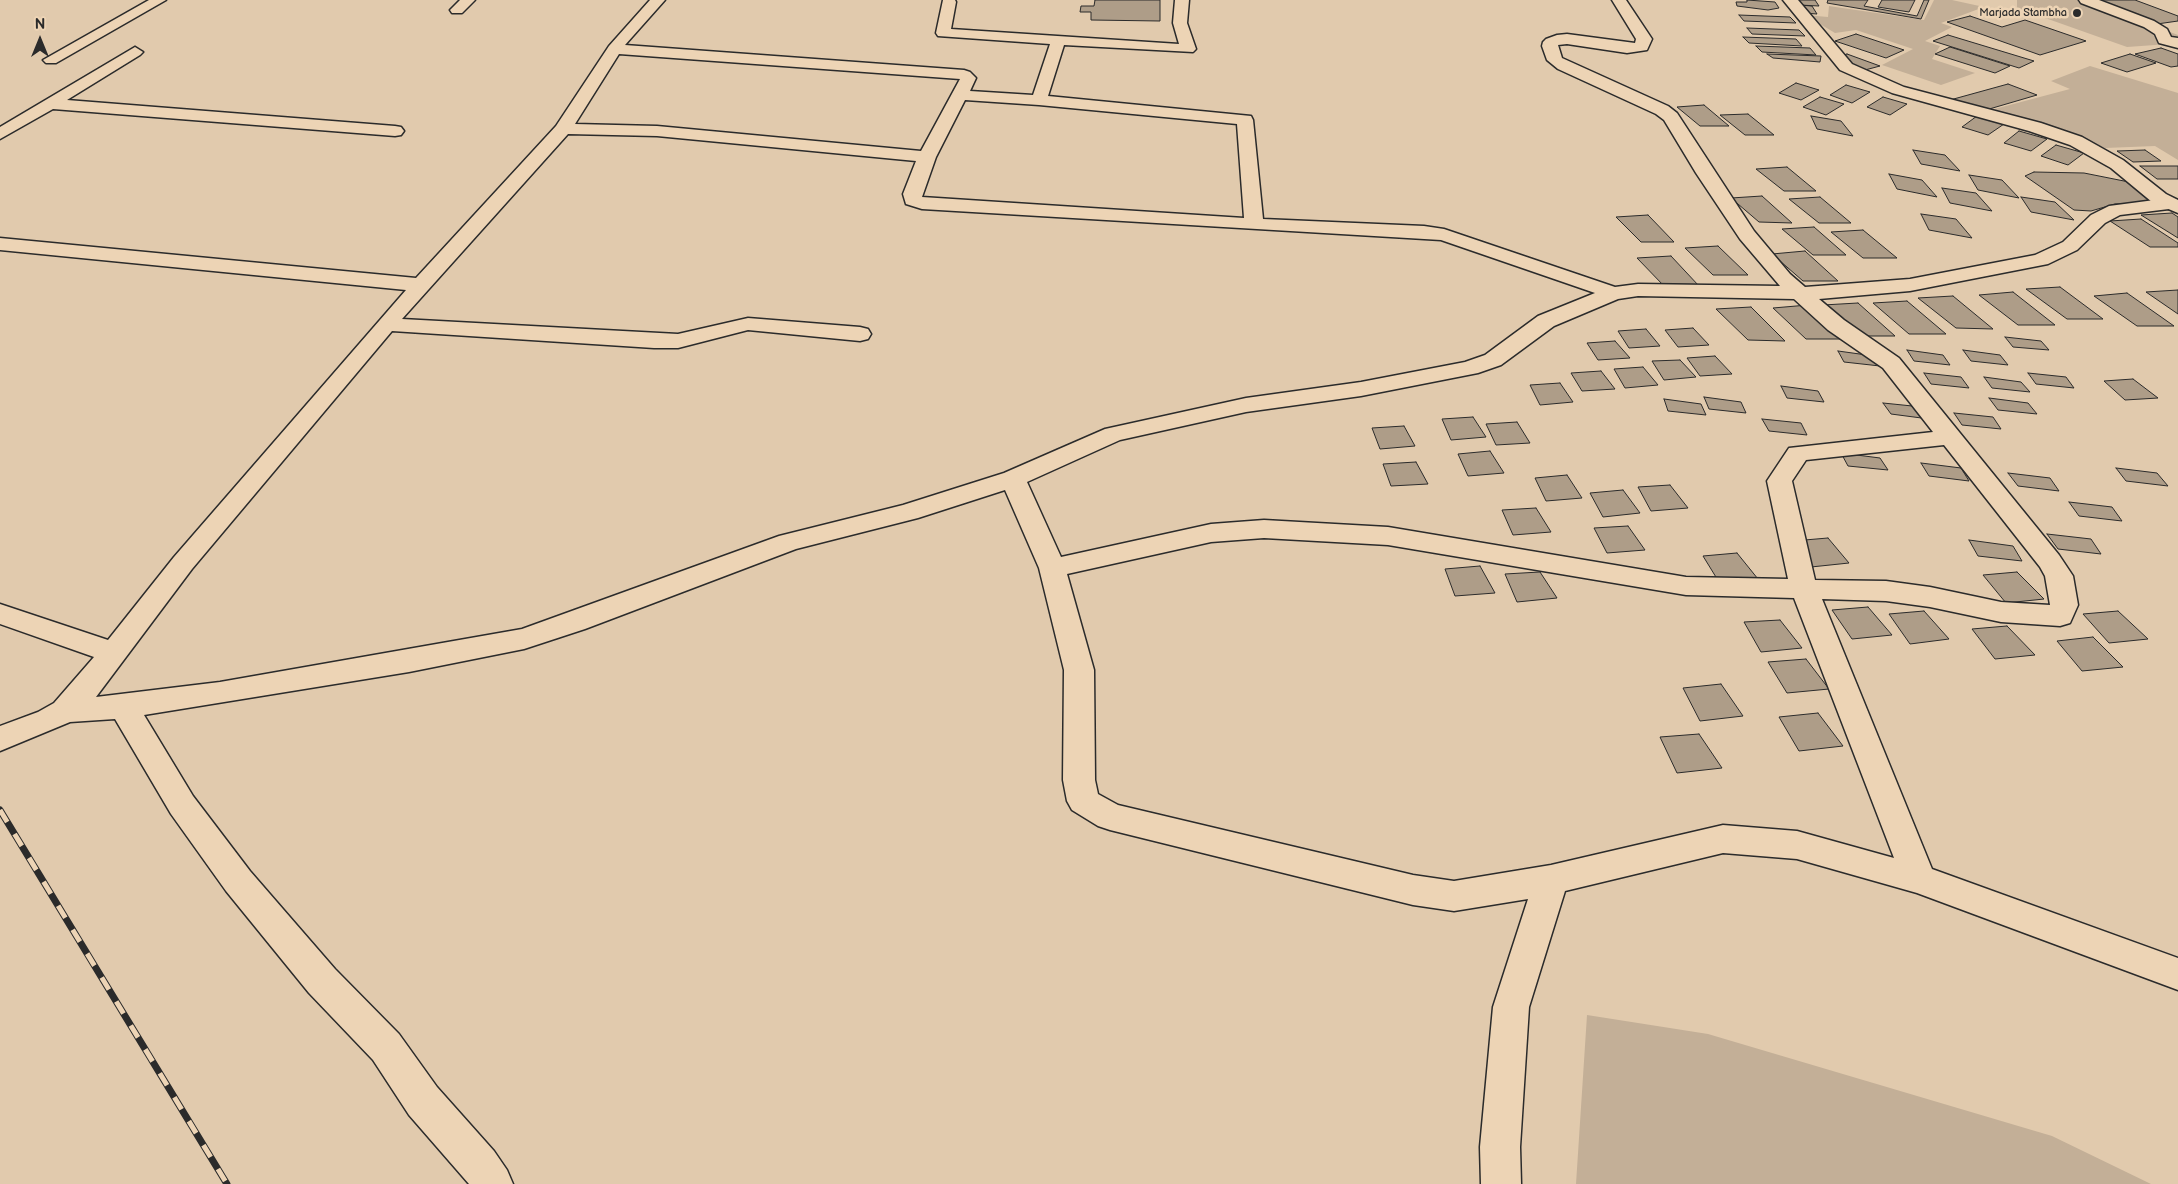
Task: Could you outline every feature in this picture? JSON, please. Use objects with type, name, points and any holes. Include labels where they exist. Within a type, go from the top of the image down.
[{"type":"street","points":[[51,60],[159,0]]},
{"type":"street","points":[[456,10],[468,0]]},
{"type":"street","points":[[0,738],[50,720],[65,712],[115,653],[183,563],[386,324],[563,128],[614,49],[658,0]]},
{"type":"street","points":[[948,2],[942,33],[1188,50],[1180,24],[1182,0]]},
{"type":"street","points":[[1052,568],[1211,533],[1264,529],[1388,536],[1646,581],[1686,586],[1886,592],[1930,597],[2001,612],[2060,616],[2064,605],[2058,576],[2050,561],[1891,363],[1845,332],[1797,292],[1747,235],[1705,173],[1671,117],[1662,110],[1564,66],[1555,60],[1550,46],[1551,42],[1557,40],[1568,39],[1627,48],[1642,47],[1644,39],[1619,0]]},
{"type":"street","points":[[1790,0],[1846,67],[1898,90],[2035,127],[2076,141],[2117,164],[2174,206]]},
{"type":"street","points":[[2086,0],[2149,24],[2162,32],[2178,30]]},
{"type":"street","points":[[2162,32],[2164,40],[2178,43]]},
{"type":"street","points":[[1039,100],[1058,42]]},
{"type":"street","points":[[614,49],[964,74],[968,78],[927,157],[912,194],[913,200],[922,203],[1254,224],[1424,232],[1444,235],[1614,293]]},
{"type":"street","points":[[0,134],[53,104],[135,52]]},
{"type":"street","points":[[960,95],[1039,100],[1245,120],[1254,224]]},
{"type":"street","points":[[53,104],[395,131]]},
{"type":"street","points":[[563,128],[657,131],[927,157]]},
{"type":"street","points":[[65,712],[123,707],[400,663],[524,639],[575,622],[788,542],[909,512],[1013,479],[1113,434],[1246,405],[1361,389],[1470,368],[1493,360],[1546,321],[1614,293],[1638,290],[1830,292],[1910,285],[2041,260],[2070,246],[2098,219],[2116,210],[2174,206]]},
{"type":"street","points":[[0,244],[422,285]]},
{"type":"street","points":[[386,324],[654,341],[678,341],[748,324],[860,334]]},
{"type":"street","points":[[1919,879],[1804,589],[1779,482],[1798,453],[1952,437]]},
{"type":"street","points":[[1013,479],[1052,568],[1079,670],[1079,780],[1083,801],[1110,817],[1413,890],[1454,896],[1488,892],[1551,880],[1723,839],[1797,845],[1919,879],[2178,974]]},
{"type":"street","points":[[0,614],[115,653]]},
{"type":"street","points":[[123,707],[182,805],[238,881],[322,981],[386,1047],[423,1101],[480,1165],[493,1184]]},
{"type":"street","points":[[1500,1184],[1500,1147],[1511,1007],[1551,880]]},
{"type":"shaded area","points":[[1934,0],[1952,0],[1984,7],[1941,23],[1952,27],[1925,41],[1940,46],[1932,59],[1975,73],[1941,85],[1882,65],[1913,49],[1856,30],[1835,33],[1805,15],[1828,17],[1829,6],[1924,20]]},
{"type":"shaded area","points":[[2017,0],[2082,0],[2178,35],[2178,48],[2169,44],[2127,47],[2017,8]]},
{"type":"shaded area","points":[[2090,66],[2178,93],[2178,160],[2155,146],[2105,148],[2039,124],[1987,111],[2070,89],[2051,81]]},
{"type":"shaded area","points":[[1587,1015],[1708,1034],[2052,1136],[2151,1184],[1576,1184]]},
{"type":"building","points":[[1095,0],[1160,0],[1160,21],[1091,20],[1091,12],[1080,12],[1081,6],[1094,6]]},
{"type":"building","points":[[1747,0],[1775,2],[1779,8],[1768,10],[1737,6],[1736,2],[1747,2]]},
{"type":"building","points":[[1796,0],[1815,0],[1819,6],[1799,5]]},
{"type":"building","points":[[1828,0],[1868,0],[1864,6],[1917,16],[1924,0],[1929,0],[1921,19],[1827,3]]},
{"type":"building","points":[[1882,0],[1915,0],[1909,12],[1878,7]]},
{"type":"building","points":[[2093,0],[2135,0],[2178,16],[2178,21],[2157,24]]},
{"type":"building","points":[[1799,5],[1812,6],[1817,14],[1804,13]]},
{"type":"building","points":[[1739,15],[1790,17],[1796,23],[1744,21]]},
{"type":"building","points":[[1970,16],[2002,27],[2025,20],[2086,41],[2040,55],[1947,22]]},
{"type":"building","points":[[1747,28],[1799,30],[1805,36],[1752,34]]},
{"type":"building","points":[[1856,34],[1904,50],[1886,58],[1835,41]]},
{"type":"building","points":[[1948,35],[2034,61],[2019,68],[1933,41]]},
{"type":"building","points":[[1743,37],[1796,39],[1802,46],[1749,43]]},
{"type":"building","points":[[1756,46],[1810,48],[1816,55],[1762,52]]},
{"type":"building","points":[[1950,47],[2010,66],[1995,73],[1935,54]]},
{"type":"building","points":[[2161,48],[2178,54],[2178,66],[2171,67],[2135,54]]},
{"type":"building","points":[[1767,54],[1821,56],[1820,62],[1773,58]]},
{"type":"building","points":[[1847,54],[1880,66],[1865,70],[1851,65],[1841,56]]},
{"type":"building","points":[[2130,54],[2156,63],[2127,72],[2101,63]]},
{"type":"building","points":[[1796,83],[1819,90],[1801,100],[1779,93]]},
{"type":"building","points":[[2008,84],[2037,95],[1979,112],[1950,100]]},
{"type":"building","points":[[1846,85],[1870,92],[1852,103],[1830,95]]},
{"type":"building","points":[[1820,97],[1844,104],[1826,115],[1803,107]]},
{"type":"building","points":[[1883,97],[1907,104],[1890,115],[1867,107]]},
{"type":"building","points":[[1704,105],[1729,126],[1700,126],[1677,107]]},
{"type":"building","points":[[1748,114],[1774,135],[1745,135],[1720,115]]},
{"type":"building","points":[[1811,116],[1841,121],[1853,136],[1817,129]]},
{"type":"building","points":[[1977,116],[2004,124],[1988,135],[1962,127]]},
{"type":"building","points":[[2019,131],[2047,139],[2031,151],[2004,143]]},
{"type":"building","points":[[2056,145],[2084,153],[2068,165],[2041,156]]},
{"type":"building","points":[[1913,150],[1945,155],[1960,171],[1921,164]]},
{"type":"building","points":[[2145,150],[2161,161],[2133,162],[2117,151]]},
{"type":"building","points":[[2140,166],[2178,166],[2178,179],[2157,179]]},
{"type":"building","points":[[1787,167],[1816,191],[1784,191],[1756,169]]},
{"type":"building","points":[[2034,172],[2084,173],[2134,183],[2154,203],[2115,204],[2091,211],[2074,210],[2025,176]]},
{"type":"building","points":[[1889,174],[1922,180],[1937,197],[1897,189]]},
{"type":"building","points":[[1969,175],[2002,180],[2019,198],[1978,190]]},
{"type":"building","points":[[1942,188],[1976,193],[1992,211],[1950,203]]},
{"type":"building","points":[[1762,196],[1792,223],[1759,222],[1731,198]]},
{"type":"building","points":[[1820,197],[1851,223],[1819,223],[1789,199]]},
{"type":"building","points":[[2021,197],[2055,202],[2074,220],[2031,212]]},
{"type":"building","points":[[2172,213],[2178,217],[2178,238],[2141,215]]},
{"type":"building","points":[[1921,214],[1956,219],[1972,238],[1929,230]]},
{"type":"building","points":[[1648,215],[1674,242],[1641,242],[1616,217]]},
{"type":"building","points":[[2141,219],[2178,243],[2178,247],[2150,247],[2110,221]]},
{"type":"building","points":[[1814,227],[1846,255],[1813,255],[1782,229]]},
{"type":"building","points":[[1863,230],[1897,258],[1863,258],[1831,232]]},
{"type":"building","points":[[1718,246],[1748,275],[1713,275],[1685,248]]},
{"type":"building","points":[[1805,251],[1838,281],[1803,281],[1772,254]]},
{"type":"building","points":[[1671,256],[1699,286],[1664,286],[1637,258]]},
{"type":"building","points":[[2060,287],[2103,319],[2067,319],[2026,289]]},
{"type":"building","points":[[2178,290],[2178,314],[2146,292]]},
{"type":"building","points":[[2013,292],[2055,325],[2018,325],[1979,295]]},
{"type":"building","points":[[2127,293],[2174,326],[2137,326],[2094,296]]},
{"type":"building","points":[[1953,296],[1993,329],[1956,328],[1918,298]]},
{"type":"building","points":[[1907,301],[1946,334],[1909,334],[1873,303]]},
{"type":"building","points":[[1858,303],[1895,336],[1858,336],[1823,305]]},
{"type":"building","points":[[1808,305],[1843,339],[1806,339],[1773,308]]},
{"type":"building","points":[[1751,307],[1785,341],[1748,340],[1716,309]]},
{"type":"building","points":[[1693,328],[1709,345],[1678,347],[1665,330]]},
{"type":"building","points":[[1646,329],[1660,346],[1629,348],[1618,331]]},
{"type":"building","points":[[2005,337],[2041,341],[2049,350],[2013,347]]},
{"type":"building","points":[[1615,341],[1630,358],[1598,360],[1587,343]]},
{"type":"building","points":[[1907,350],[1943,355],[1950,365],[1914,361]]},
{"type":"building","points":[[1963,350],[2000,355],[2008,365],[1971,361]]},
{"type":"building","points":[[1838,351],[1874,356],[1880,366],[1844,362]]},
{"type":"building","points":[[1715,356],[1732,374],[1700,376],[1687,358]]},
{"type":"building","points":[[1680,360],[1696,377],[1664,380],[1652,361]]},
{"type":"building","points":[[1643,367],[1658,385],[1625,388],[1614,369]]},
{"type":"building","points":[[1601,371],[1615,389],[1582,391],[1571,373]]},
{"type":"building","points":[[1924,373],[1961,377],[1969,388],[1931,384]]},
{"type":"building","points":[[2028,373],[2066,377],[2074,388],[2036,384]]},
{"type":"building","points":[[1984,377],[2021,382],[2030,392],[1992,388]]},
{"type":"building","points":[[2133,379],[2158,398],[2125,400],[2104,381]]},
{"type":"building","points":[[1560,383],[1573,402],[1540,405],[1530,385]]},
{"type":"building","points":[[1781,386],[1818,391],[1824,402],[1787,398]]},
{"type":"building","points":[[1704,397],[1741,402],[1746,413],[1709,409]]},
{"type":"building","points":[[1989,398],[2028,403],[2037,414],[1998,410]]},
{"type":"building","points":[[1664,399],[1701,404],[1706,415],[1668,411]]},
{"type":"building","points":[[1883,403],[1922,407],[1929,419],[1891,414]]},
{"type":"building","points":[[1954,413],[1993,417],[2001,429],[1962,425]]},
{"type":"building","points":[[1473,417],[1486,437],[1451,440],[1442,419]]},
{"type":"building","points":[[1762,419],[1801,423],[1807,435],[1769,431]]},
{"type":"building","points":[[1517,422],[1530,443],[1496,445],[1486,424]]},
{"type":"building","points":[[1404,426],[1415,446],[1380,449],[1372,428]]},
{"type":"building","points":[[1490,451],[1504,473],[1468,476],[1458,454]]},
{"type":"building","points":[[1841,453],[1880,458],[1888,470],[1848,466]]},
{"type":"building","points":[[1416,462],[1428,484],[1391,486],[1383,464]]},
{"type":"building","points":[[1921,463],[1961,468],[1969,481],[1929,476]]},
{"type":"building","points":[[2116,468],[2157,473],[2168,486],[2126,481]]},
{"type":"building","points":[[2008,473],[2050,478],[2059,491],[2018,486]]},
{"type":"building","points":[[1567,475],[1582,498],[1546,501],[1535,478]]},
{"type":"building","points":[[1670,485],[1688,508],[1651,511],[1638,487]]},
{"type":"building","points":[[1623,490],[1640,513],[1603,517],[1590,493]]},
{"type":"building","points":[[2069,502],[2112,507],[2122,521],[2079,516]]},
{"type":"building","points":[[1536,508],[1551,532],[1513,535],[1502,510]]},
{"type":"building","points":[[1628,526],[1645,550],[1607,553],[1594,528]]},
{"type":"building","points":[[2047,534],[2091,539],[2101,554],[2058,549]]},
{"type":"building","points":[[1828,538],[1849,563],[1811,567],[1793,541]]},
{"type":"building","points":[[1969,540],[2013,546],[2022,561],[1978,556]]},
{"type":"building","points":[[1737,553],[1758,579],[1719,582],[1703,556]]},
{"type":"building","points":[[1480,566],[1495,593],[1455,596],[1445,569]]},
{"type":"building","points":[[1540,572],[1557,598],[1517,602],[1505,574]]},
{"type":"building","points":[[2017,572],[2044,599],[2006,603],[1983,575]]},
{"type":"building","points":[[1868,607],[1892,635],[1852,639],[1832,610]]},
{"type":"building","points":[[1924,611],[1949,639],[1910,644],[1889,614]]},
{"type":"building","points":[[2118,611],[2148,639],[2109,643],[2083,614]]},
{"type":"building","points":[[1780,620],[1802,648],[1761,652],[1744,622]]},
{"type":"building","points":[[2007,626],[2035,655],[1995,659],[1972,629]]},
{"type":"building","points":[[2093,637],[2123,667],[2082,671],[2057,641]]},
{"type":"building","points":[[1806,659],[1829,689],[1787,693],[1768,662]]},
{"type":"building","points":[[1721,684],[1743,716],[1700,721],[1683,688]]},
{"type":"building","points":[[1818,713],[1843,746],[1799,751],[1779,717]]},
{"type":"building","points":[[1699,734],[1722,768],[1677,773],[1660,737]]},
{"type":"railway","points":[[0,810],[227,1184]]},
{"type":"place","name":"Marjada Stambha","points":[[2077,13]]}]
